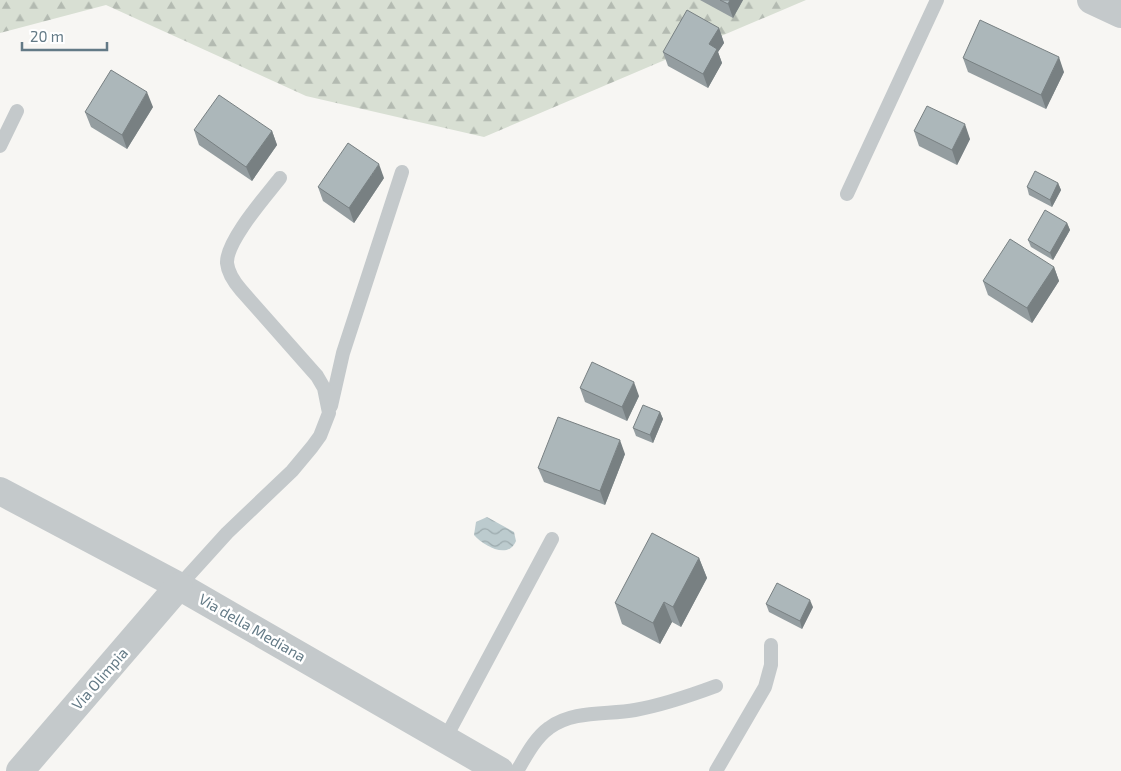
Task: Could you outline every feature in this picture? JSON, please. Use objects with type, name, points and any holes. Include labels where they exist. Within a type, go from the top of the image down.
[{"type":"street","points":[[1091,0],[1121,14]]},
{"type":"street","name":"Via della Mediana","points":[[0,492],[179,586],[500,771]]},
{"type":"street","name":"Via Olimpia","points":[[20,771],[179,586]]},
{"type":"lane","points":[[847,194],[937,0]]},
{"type":"lane","points":[[0,146],[18,111]]},
{"type":"lane","points":[[179,586],[227,533],[303,459],[320,436],[330,412],[343,352],[402,172]]},
{"type":"lane","points":[[280,178],[235,240],[228,253],[227,264],[241,290],[317,376],[324,388],[330,412]]},
{"type":"lane","points":[[445,740],[552,539]]},
{"type":"lane","points":[[716,771],[765,687],[770,665],[771,645]]},
{"type":"lane","points":[[517,771],[539,737],[549,728],[561,722],[580,716],[633,711],[659,705],[716,686]]},
{"type":"green space","points":[[0,0],[806,0],[484,137],[306,96],[106,5],[0,33]]},
{"type":"water","points":[[487,517],[514,532],[516,541],[512,547],[507,550],[496,549],[490,547],[474,535],[476,522]]},
{"type":"building","points":[[720,0],[730,0],[728,4]]},
{"type":"building","points":[[687,10],[719,28],[709,44],[717,49],[703,74],[663,52]]},
{"type":"building","points":[[980,20],[1059,57],[1041,95],[963,58]]},
{"type":"building","points":[[111,70],[147,92],[122,135],[85,112]]},
{"type":"building","points":[[219,95],[272,131],[246,167],[194,130]]},
{"type":"building","points":[[927,106],[965,124],[952,150],[914,131]]},
{"type":"building","points":[[348,143],[379,164],[349,208],[318,187]]},
{"type":"building","points":[[1035,171],[1058,183],[1050,200],[1027,187]]},
{"type":"building","points":[[1045,210],[1067,223],[1050,253],[1028,240]]},
{"type":"building","points":[[1010,239],[1054,267],[1027,308],[983,281]]},
{"type":"building","points":[[592,362],[634,382],[622,407],[580,388]]},
{"type":"building","points":[[643,405],[660,412],[650,435],[633,428]]},
{"type":"building","points":[[558,417],[620,440],[600,491],[538,468]]},
{"type":"building","points":[[652,533],[699,558],[673,607],[664,602],[653,623],[615,603]]},
{"type":"building","points":[[777,583],[810,600],[800,621],[766,604]]}]
